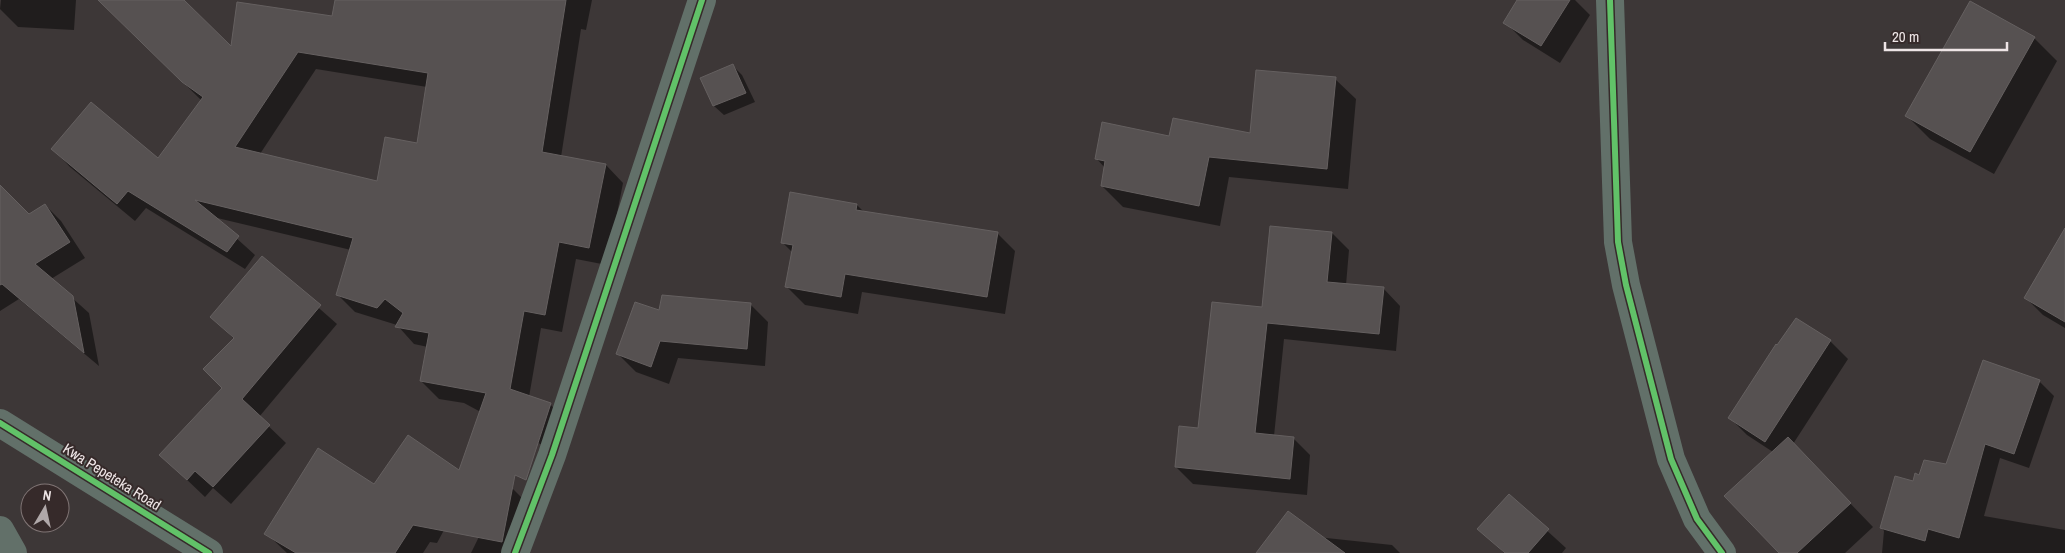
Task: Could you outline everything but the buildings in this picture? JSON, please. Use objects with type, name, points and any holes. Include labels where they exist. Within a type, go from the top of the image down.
[{"type":"street","points":[[515,553],[552,456],[702,0]]},
{"type":"street","points":[[1610,0],[1618,242],[1626,285],[1671,459],[1697,518],[1722,553]]},
{"type":"street","name":"Kwa Pepeteka Road","points":[[0,423],[209,553]]},
{"type":"street","points":[[0,530],[13,553]]},
{"type":"cycle path","points":[[515,553],[552,455],[702,0]]},
{"type":"cycle path","points":[[1610,0],[1618,242],[1626,285],[1671,459],[1697,519],[1722,553]]},
{"type":"cycle path","points":[[0,423],[209,553]]}]
